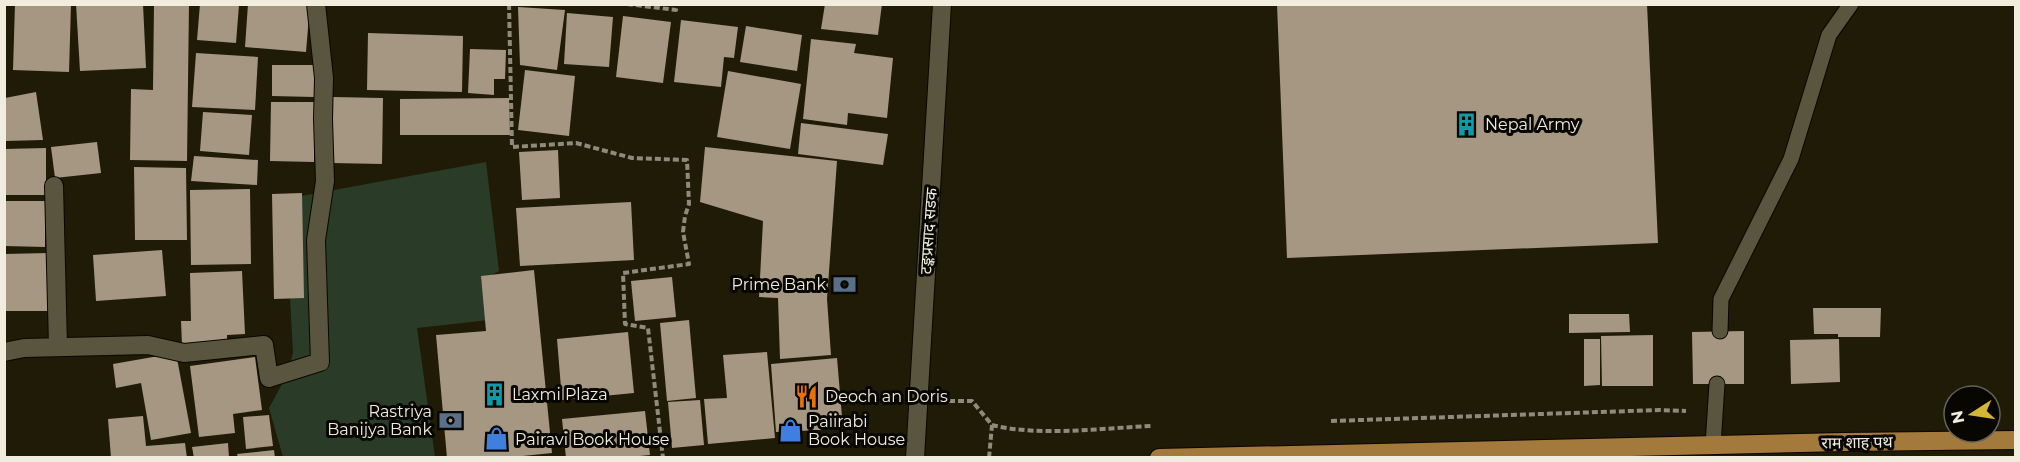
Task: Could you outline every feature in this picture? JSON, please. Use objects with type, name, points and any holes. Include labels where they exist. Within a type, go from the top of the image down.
[{"type":"main road","name":"राम शाह पथ","points":[[1159,458],[2016,440]]},
{"type":"street","points":[[4,352],[58,346],[148,345],[184,353],[264,345],[269,378],[320,362],[316,240],[325,181],[324,78],[316,4]]},
{"type":"street","name":"टङ्कप्रसाद सडक","points":[[915,458],[942,4]]},
{"type":"street","points":[[54,186],[58,346]]},
{"type":"lane","points":[[1720,331],[1722,299],[1791,159],[1829,35],[1851,4]]},
{"type":"lane","points":[[1713,445],[1717,384]]},
{"type":"path","points":[[509,4],[512,147],[576,142],[632,158],[687,160],[689,204],[683,232],[689,264],[623,273],[625,324],[648,328],[663,458]]},
{"type":"path","points":[[627,4],[676,10],[676,4]]},
{"type":"path","points":[[918,400],[972,401],[992,425],[989,458]]},
{"type":"green space","points":[[486,162],[499,271],[481,280],[489,320],[417,328],[435,457],[283,457],[269,408],[287,375],[293,353],[288,261],[296,197]]},
{"type":"building","points":[[15,4],[71,4],[69,72],[13,70]]},
{"type":"building","points":[[76,4],[143,4],[146,68],[80,71]]},
{"type":"building","points":[[154,4],[189,4],[187,161],[130,160],[131,89],[153,90]]},
{"type":"building","points":[[200,4],[239,5],[236,43],[197,40]]},
{"type":"building","points":[[248,4],[310,4],[306,52],[245,47]]},
{"type":"building","points":[[825,4],[882,4],[878,35],[821,29]]},
{"type":"building","name":"Nepal Army","points":[[1277,4],[1647,4],[1658,243],[1287,258]]},
{"type":"building","points":[[518,7],[565,10],[557,70],[520,65]]},
{"type":"building","points":[[567,13],[613,17],[609,67],[564,64]]},
{"type":"building","points":[[623,16],[671,22],[663,83],[616,77]]},
{"type":"building","points":[[681,20],[738,27],[734,58],[724,57],[721,87],[674,82]]},
{"type":"building","points":[[746,26],[802,35],[797,71],[740,62]]},
{"type":"building","points":[[368,33],[463,36],[462,92],[367,90]]},
{"type":"building","points":[[811,39],[856,44],[854,53],[893,58],[887,118],[848,113],[847,125],[803,119]]},
{"type":"building","points":[[470,49],[506,50],[505,79],[494,79],[494,95],[468,93]]},
{"type":"building","points":[[196,53],[258,57],[255,110],[192,107]]},
{"type":"building","points":[[272,65],[314,65],[314,97],[272,96]]},
{"type":"building","points":[[525,70],[575,76],[569,136],[518,130]]},
{"type":"building","points":[[728,71],[801,84],[790,149],[717,137]]},
{"type":"building","points":[[36,92],[43,140],[5,141],[5,98]]},
{"type":"building","points":[[333,97],[383,98],[382,164],[331,163]]},
{"type":"building","points":[[509,98],[510,135],[400,135],[400,99]]},
{"type":"building","points":[[271,102],[314,102],[314,162],[270,161]]},
{"type":"building","points":[[203,112],[252,115],[249,155],[200,151]]},
{"type":"building","points":[[801,123],[888,134],[883,165],[798,154]]},
{"type":"building","points":[[97,142],[101,173],[55,178],[51,147]]},
{"type":"building","points":[[705,147],[837,161],[827,299],[831,355],[780,359],[778,298],[759,297],[763,221],[700,202]]},
{"type":"building","points":[[46,148],[46,195],[4,195],[4,149]]},
{"type":"building","points":[[558,150],[560,198],[522,200],[519,152]]},
{"type":"building","points":[[194,156],[258,160],[257,185],[191,181]]},
{"type":"building","points":[[134,167],[186,168],[187,240],[135,240]]},
{"type":"building","points":[[250,189],[251,264],[191,265],[190,190]]},
{"type":"building","points":[[302,193],[304,298],[274,299],[272,194]]},
{"type":"building","points":[[4,201],[45,201],[45,247],[4,246]]},
{"type":"building","points":[[631,202],[634,260],[520,266],[516,208]]},
{"type":"building","points":[[162,250],[166,296],[96,301],[93,255]]},
{"type":"building","points":[[49,253],[49,311],[4,311],[4,254]]},
{"type":"building","name":"Laxmi Plaza","points":[[534,270],[552,453],[502,458],[447,458],[436,335],[486,331],[481,276]]},
{"type":"building","points":[[242,271],[245,334],[227,335],[227,344],[182,345],[181,321],[191,321],[190,273]]},
{"type":"building","points":[[672,277],[676,317],[635,321],[631,281]]},
{"type":"building","points":[[1813,308],[1881,308],[1880,337],[1838,337],[1838,334],[1814,334]]},
{"type":"building","points":[[1569,314],[1629,314],[1630,332],[1569,333]]},
{"type":"building","points":[[689,320],[696,398],[667,401],[660,323]]},
{"type":"building","points":[[1744,331],[1744,384],[1693,384],[1692,332]]},
{"type":"building","points":[[628,332],[634,393],[562,400],[557,339]]},
{"type":"building","points":[[1653,335],[1653,386],[1602,386],[1601,336]]},
{"type":"building","points":[[1584,339],[1600,339],[1600,385],[1584,386]]},
{"type":"building","points":[[1839,339],[1840,382],[1791,384],[1790,340]]},
{"type":"building","points":[[767,352],[775,438],[708,444],[704,399],[727,398],[723,355]]},
{"type":"building","points":[[176,353],[191,433],[151,440],[141,383],[116,388],[113,364]]},
{"type":"building","points":[[255,357],[262,410],[233,414],[235,433],[199,437],[190,366]]},
{"type":"building","name":"Deoch an Doris","points":[[837,358],[843,429],[776,432],[771,364]]},
{"type":"building","points":[[700,400],[704,445],[672,448],[668,402]]},
{"type":"building","points":[[645,411],[650,455],[619,458],[566,458],[562,419]]},
{"type":"building","points":[[269,415],[273,446],[246,449],[243,417]]},
{"type":"building","points":[[143,416],[146,446],[185,443],[187,458],[111,458],[108,419]]},
{"type":"building","points":[[228,443],[229,458],[194,458],[192,447]]},
{"type":"building","points":[[274,450],[275,458],[238,458],[237,454]]},
{"type":"place","name":"Nepal Army","points":[[1467,124]]},
{"type":"place","name":"Prime Bank","points":[[844,284]]},
{"type":"place","name":"Laxmi Plaza","points":[[494,394]]},
{"type":"place","name":"Deoch an Doris","points":[[807,396]]},
{"type":"place","name":"Rastriya Banijya Bank","points":[[450,420]]},
{"type":"place","name":"Paiirabi Book House","points":[[790,430]]},
{"type":"place","name":"Pairavi Book House","points":[[497,439]]}]
